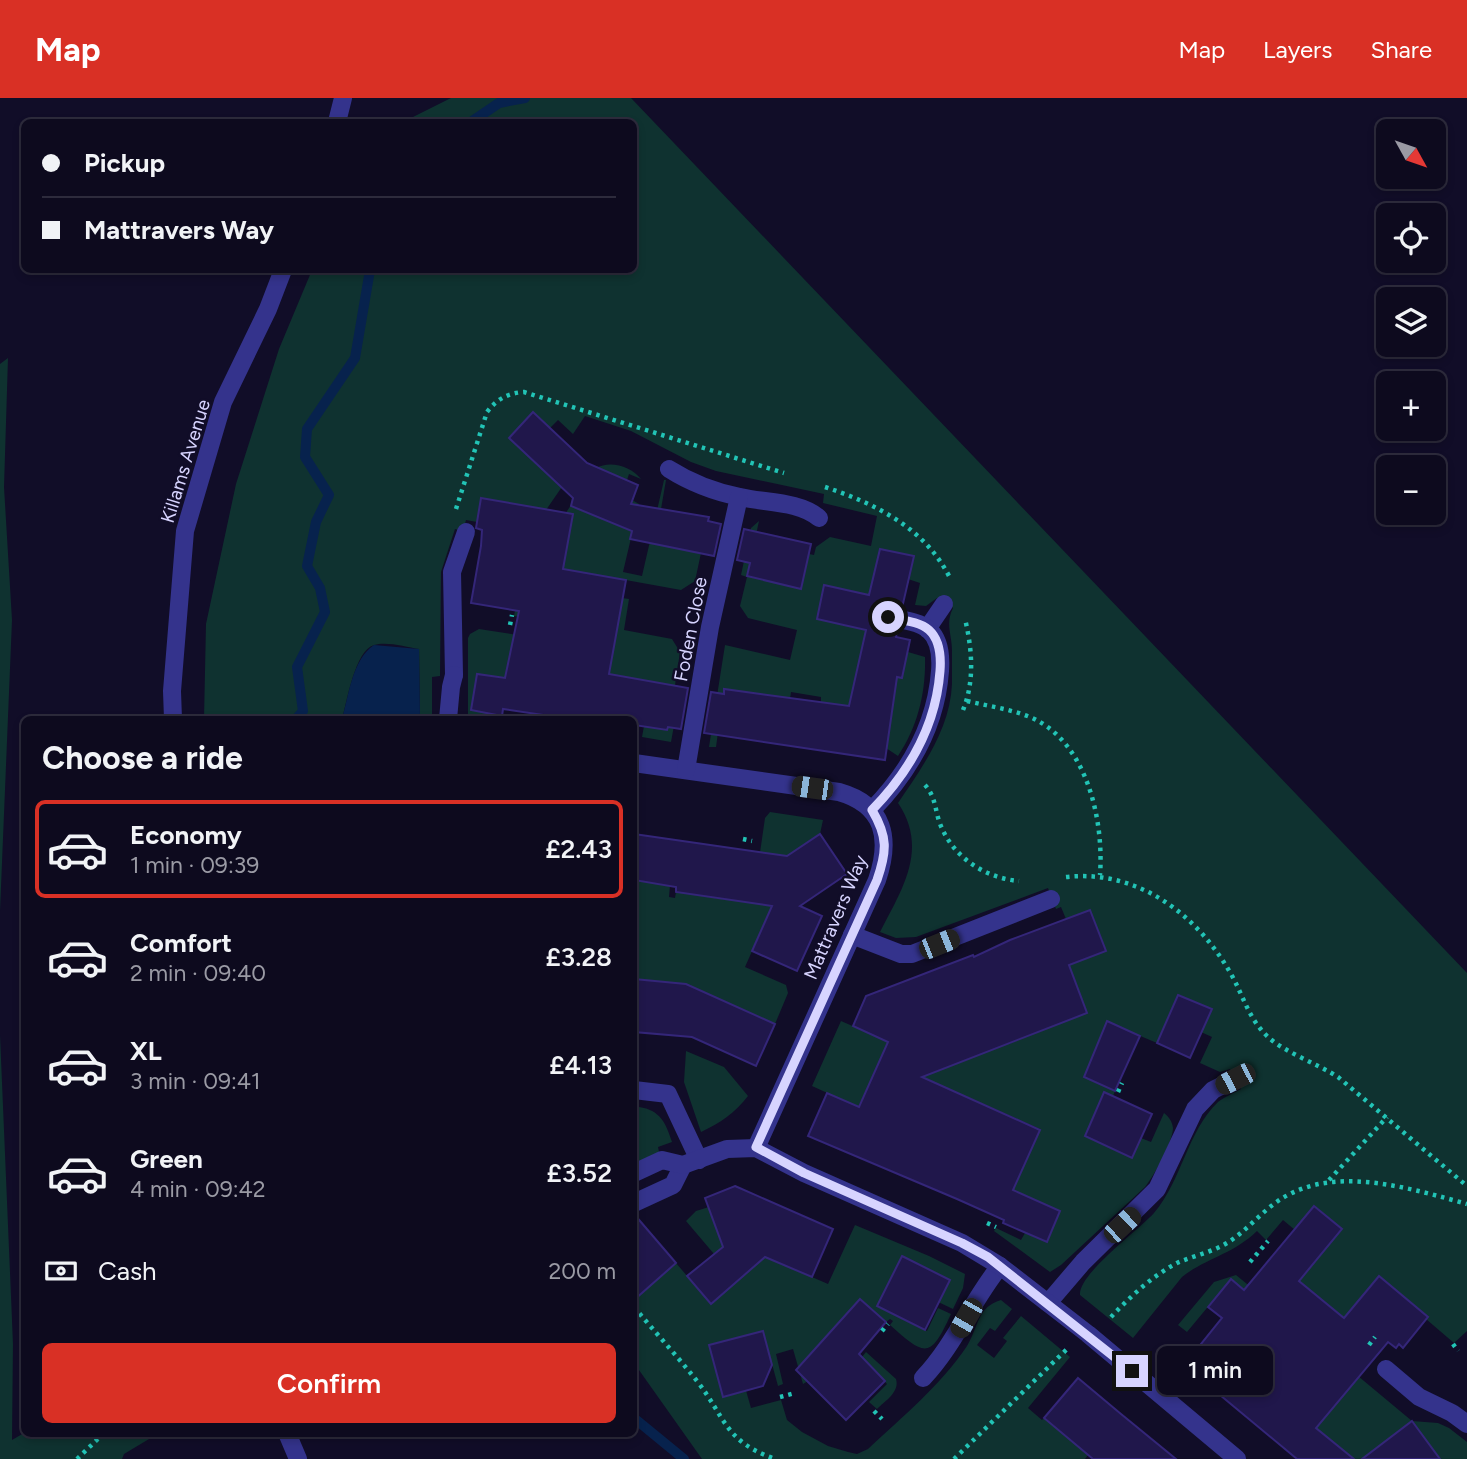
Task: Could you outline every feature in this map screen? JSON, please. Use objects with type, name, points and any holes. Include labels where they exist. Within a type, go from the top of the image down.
[{"type":"street","points":[[338,119],[343,98]]},
{"type":"street","name":"Killams Avenue","points":[[173,716],[172,691],[185,531],[223,402],[268,309],[282,273]]},
{"type":"street","points":[[669,469],[690,482],[739,497],[809,510],[819,518]]},
{"type":"street","name":"Foden Close","points":[[686,770],[709,631],[739,497]]},
{"type":"street","points":[[448,716],[454,676],[452,572],[466,532]]},
{"type":"street","points":[[927,629],[944,604]]},
{"type":"street","points":[[637,763],[839,792],[860,800],[872,810],[889,792],[915,755],[934,712],[939,678],[940,653],[934,636],[921,625],[888,617]]},
{"type":"street","name":"Mattravers Way","points":[[756,1147],[883,861],[884,833],[872,810]]},
{"type":"street","points":[[852,934],[901,954],[912,954],[1051,899]]},
{"type":"street","points":[[1048,1303],[1083,1262],[1157,1189],[1195,1108],[1213,1090],[1235,1079]]},
{"type":"street","points":[[637,1090],[668,1094],[691,1163]]},
{"type":"street","points":[[637,1172],[662,1160],[691,1163],[727,1149],[756,1147],[814,1178],[962,1243],[1000,1266],[1048,1303],[1237,1459]]},
{"type":"street","points":[[637,1202],[673,1185],[691,1163]]},
{"type":"street","points":[[922,1378],[941,1359],[983,1288],[1000,1266]]},
{"type":"street","points":[[1386,1369],[1419,1397],[1452,1413],[1467,1424]]},
{"type":"street","points":[[289,1437],[298,1459]]},
{"type":"path","points":[[510,625],[512,615]]},
{"type":"path","points":[[967,701],[1032,718],[1058,736],[1078,762],[1092,795],[1098,832],[1100,875]]},
{"type":"path","points":[[924,785],[934,800],[940,823],[963,857],[989,875],[1027,880]]},
{"type":"path","points":[[743,839],[752,841]]},
{"type":"path","points":[[1058,878],[1100,875],[1137,887],[1172,905],[1209,939],[1232,975],[1247,1012],[1270,1039],[1319,1064],[1387,1117],[1467,1186]]},
{"type":"path","points":[[1118,1092],[1122,1083]]},
{"type":"path","points":[[1329,1180],[1387,1117]]},
{"type":"path","points":[[1110,1318],[1142,1287],[1175,1264],[1226,1244],[1265,1210],[1290,1193],[1329,1180],[1395,1186],[1467,1204]]},
{"type":"path","points":[[988,1223],[996,1227]]},
{"type":"path","points":[[1250,1262],[1268,1241]]},
{"type":"path","points":[[637,1311],[699,1384],[732,1434],[747,1446],[775,1459]]},
{"type":"path","points":[[882,1331],[888,1324]]},
{"type":"path","points":[[1369,1345],[1375,1337]]},
{"type":"path","points":[[1453,1344],[1458,1351]]},
{"type":"path","points":[[954,1459],[1064,1352]]},
{"type":"path","points":[[780,1397],[795,1393]]},
{"type":"path","points":[[874,1411],[882,1419]]},
{"type":"path","points":[[77,1459],[100,1437]]},
{"type":"green space","points":[[451,98],[631,98],[1467,973],[1467,1331],[1454,1343],[1426,1319],[1428,1316],[1379,1276],[1326,1340],[1346,1366],[1412,1421],[1438,1423],[1467,1442],[1467,1459],[1421,1459],[1433,1449],[1412,1422],[1362,1459],[1354,1459],[1316,1428],[1354,1382],[1231,1279],[1187,1332],[1178,1325],[1214,1282],[1236,1275],[1309,1335],[1331,1307],[1299,1281],[1342,1229],[1315,1206],[1295,1230],[1283,1220],[1266,1240],[1257,1231],[1238,1246],[1182,1277],[1133,1338],[1080,1295],[1082,1286],[1099,1264],[1146,1221],[1164,1200],[1207,1114],[1220,1100],[1241,1089],[1230,1069],[1220,1072],[1200,1063],[1212,1037],[1201,1032],[1211,1009],[1178,995],[1157,1043],[1107,1022],[1100,1039],[1132,1053],[1130,1059],[1097,1045],[1084,1077],[1115,1091],[1113,1096],[1104,1093],[1085,1136],[1132,1157],[1141,1138],[1151,1142],[1164,1113],[1172,1123],[1172,1134],[1145,1187],[1061,1265],[1050,1272],[994,1231],[996,1228],[1021,1240],[1025,1233],[1047,1242],[1060,1211],[1013,1190],[1040,1129],[881,1059],[858,1107],[812,1086],[841,1021],[880,1038],[990,996],[1009,1044],[1025,1037],[1004,981],[1087,1013],[1069,965],[1106,951],[1090,910],[1066,919],[1061,907],[1056,909],[1048,888],[916,937],[896,938],[880,932],[904,884],[912,853],[907,820],[898,803],[926,761],[941,732],[952,684],[949,624],[953,608],[937,598],[926,606],[915,605],[920,583],[908,579],[913,556],[880,549],[870,595],[825,585],[817,618],[866,630],[858,669],[902,678],[908,652],[925,657],[924,683],[916,721],[898,756],[886,748],[892,712],[821,702],[821,697],[791,692],[790,699],[724,689],[716,747],[709,747],[725,645],[790,660],[797,630],[748,618],[740,606],[747,577],[741,575],[751,528],[759,521],[747,576],[801,588],[809,554],[814,555],[816,547],[830,537],[871,546],[877,516],[823,503],[824,494],[716,471],[691,462],[631,431],[585,416],[573,434],[558,420],[550,428],[533,412],[509,438],[543,470],[566,481],[546,510],[561,520],[596,468],[620,466],[637,474],[641,479],[629,474],[627,480],[603,470],[586,512],[621,527],[632,500],[639,504],[623,572],[642,576],[664,480],[655,544],[701,553],[695,581],[681,590],[598,575],[595,594],[629,599],[624,630],[672,639],[680,652],[675,685],[681,687],[671,742],[642,737],[644,726],[667,730],[674,686],[609,675],[611,664],[553,623],[514,616],[522,571],[477,522],[466,520],[463,531],[455,529],[441,572],[440,676],[432,677],[432,716],[420,716],[419,649],[385,644],[374,645],[362,656],[343,716],[204,716],[206,624],[236,484],[279,349],[311,273],[637,273],[637,119],[409,119]]},
{"type":"green space","points":[[8,358],[4,487],[12,620],[0,911],[0,364]]},
{"type":"green space","points":[[479,629],[531,637],[524,682],[478,674],[471,710],[494,716],[468,716],[470,634]]},
{"type":"green space","points":[[770,812],[823,820],[820,834],[784,879],[745,967],[786,985],[788,993],[775,1024],[711,995],[698,1024],[688,1021],[691,985],[637,979],[637,880],[670,885],[669,897],[675,898],[676,892],[728,900],[734,858],[755,887],[765,818]]},
{"type":"green space","points":[[0,1035],[13,1344],[12,1440],[21,1435],[21,1437],[152,1437],[124,1454],[122,1459],[0,1459]]},
{"type":"green space","points":[[686,1051],[724,1067],[748,1096],[727,1117],[701,1132],[684,1082]]},
{"type":"green space","points":[[639,1107],[652,1111],[661,1118],[672,1142],[658,1147],[659,1152],[637,1163]]},
{"type":"green space","points":[[709,1207],[743,1247],[828,1284],[855,1225],[965,1274],[963,1288],[953,1309],[934,1300],[949,1280],[902,1256],[877,1306],[927,1331],[938,1308],[951,1314],[938,1339],[926,1348],[911,1343],[890,1325],[893,1321],[890,1319],[886,1322],[860,1299],[836,1326],[862,1349],[803,1384],[793,1349],[776,1354],[783,1384],[778,1386],[763,1331],[709,1345],[745,1387],[751,1408],[781,1400],[787,1420],[802,1432],[828,1446],[857,1454],[868,1449],[933,1387],[967,1346],[983,1312],[1001,1300],[1012,1309],[995,1331],[990,1328],[977,1345],[994,1358],[1007,1341],[1003,1338],[1021,1316],[1070,1357],[1028,1408],[1088,1455],[1085,1459],[702,1459],[637,1367],[637,1293],[639,1295],[676,1263],[711,1304],[737,1281],[686,1221],[696,1211]]},
{"type":"green space","points":[[866,1352],[896,1379],[897,1384],[894,1392],[877,1409],[869,1402],[887,1384],[862,1357]]},
{"type":"water","points":[[374,645],[419,649],[420,716],[343,716],[356,669]]},
{"type":"building","points":[[533,412],[587,463],[638,485],[631,504],[709,517],[708,521],[721,524],[714,556],[630,539],[632,531],[571,506],[573,498],[509,438]]},
{"type":"building","points":[[481,498],[573,514],[563,569],[626,580],[609,674],[688,688],[681,729],[668,727],[667,730],[637,725],[637,716],[550,716],[503,709],[502,716],[471,710],[477,674],[505,678],[519,611],[471,603],[481,546],[482,530],[476,528]]},
{"type":"building","points":[[744,529],[811,544],[801,589],[747,576],[750,563],[737,560]]},
{"type":"building","points":[[880,549],[914,556],[902,608],[885,606],[877,615],[881,626],[897,630],[896,637],[910,640],[902,678],[897,677],[885,760],[704,733],[711,692],[724,694],[724,689],[849,706],[866,630],[817,619],[824,585],[869,595]]},
{"type":"building","points":[[637,834],[787,856],[820,834],[847,874],[800,906],[822,916],[797,971],[752,951],[772,906],[676,892],[676,887],[637,880]]},
{"type":"building","points":[[1090,910],[1106,951],[1069,965],[1087,1013],[922,1077],[1040,1130],[1013,1190],[1060,1211],[1047,1242],[957,1199],[808,1136],[827,1093],[859,1107],[888,1042],[853,1026],[866,996],[973,955],[974,957],[1010,940]]},
{"type":"building","points":[[637,979],[686,984],[775,1024],[756,1066],[692,1037],[637,1032]]},
{"type":"building","points":[[1178,995],[1212,1009],[1190,1058],[1157,1043]]},
{"type":"building","points":[[1107,1021],[1140,1036],[1115,1091],[1084,1077]]},
{"type":"building","points":[[1104,1092],[1152,1114],[1132,1158],[1085,1136]]},
{"type":"building","points":[[735,1186],[833,1229],[812,1277],[765,1257],[711,1304],[687,1276],[723,1247],[705,1198]]},
{"type":"building","points":[[1314,1206],[1342,1229],[1299,1281],[1344,1318],[1379,1276],[1428,1317],[1403,1348],[1399,1344],[1396,1348],[1388,1342],[1316,1428],[1354,1459],[1297,1459],[1184,1365],[1222,1318],[1208,1307],[1231,1279],[1244,1290]]},
{"type":"building","points":[[637,1218],[676,1263],[637,1297]]},
{"type":"building","points":[[902,1256],[950,1280],[925,1330],[877,1306]]},
{"type":"building","points":[[860,1299],[886,1322],[859,1354],[885,1381],[846,1420],[796,1370]]},
{"type":"building","points":[[763,1331],[772,1365],[763,1386],[723,1397],[709,1345]]},
{"type":"building","points":[[1078,1378],[1176,1459],[1093,1459],[1044,1418]]},
{"type":"building","points":[[1412,1421],[1440,1459],[1362,1459]]},
{"type":"waterway","points":[[475,119],[499,103],[525,98]]},
{"type":"waterway","points":[[299,716],[303,711],[297,667],[325,612],[320,588],[307,566],[316,522],[329,495],[305,457],[307,429],[355,358],[369,273]]},
{"type":"waterway","points":[[637,1420],[684,1459]]},
{"type":"route","points":[[888,617],[921,625],[934,636],[940,653],[934,712],[915,755],[897,782],[872,810],[884,833],[885,846],[877,880],[756,1147],[804,1173],[988,1257],[1132,1371]]}]
